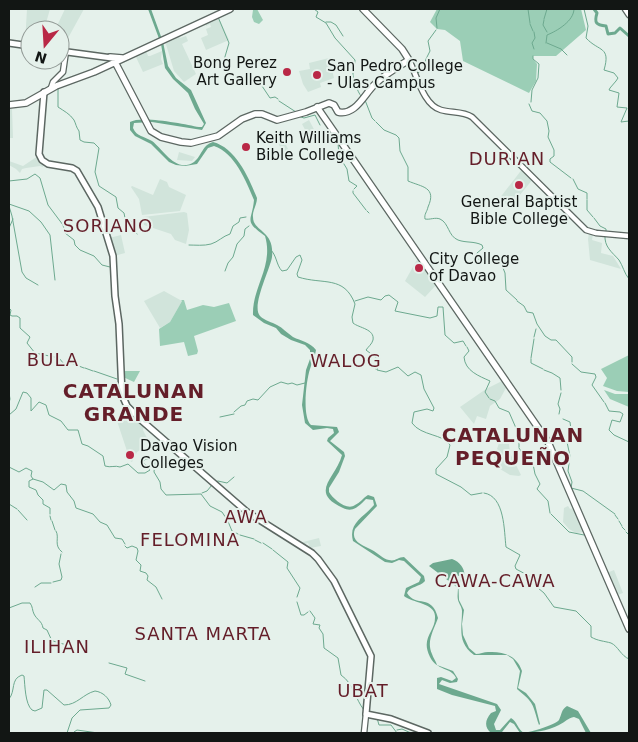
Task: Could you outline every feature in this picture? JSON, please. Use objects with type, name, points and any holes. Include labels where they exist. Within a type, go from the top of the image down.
[{"type":"highway","points":[[9,105],[23,104],[51,88],[118,64],[161,40],[230,9]]},
{"type":"highway","points":[[108,57],[118,64],[153,132],[158,136],[191,143],[218,136],[242,119],[255,114],[262,114],[278,120],[332,103],[340,113],[352,109],[374,84],[409,60],[402,49],[363,9]]},
{"type":"highway","points":[[108,57],[118,64]]},
{"type":"highway","points":[[318,108],[548,442],[629,629]]},
{"type":"main road","points":[[625,9],[629,15]]},
{"type":"main road","points":[[70,52],[108,57]]},
{"type":"main road","points":[[409,60],[422,90],[436,107],[441,110],[466,114],[472,117],[586,230],[600,234],[629,236]]},
{"type":"main road","points":[[51,88],[53,82],[63,70]]},
{"type":"main road","points":[[44,92],[40,156],[48,164],[72,168],[78,172],[98,207],[112,251],[119,324],[121,390],[125,403],[141,420],[246,511],[313,554],[334,581],[371,656],[364,733]]},
{"type":"main road","points":[[366,714],[392,719],[428,733]]},
{"type":"shaded area","points":[[27,9],[50,9],[47,20],[26,20]]},
{"type":"shaded area","points":[[65,9],[84,9],[70,34],[70,20],[60,20]]},
{"type":"shaded area","points":[[148,9],[151,9],[163,42],[168,66],[176,78],[191,90],[206,123],[202,130],[152,122],[134,123],[133,128],[139,135],[152,141],[170,159],[181,165],[194,162],[204,148],[213,142],[228,150],[241,165],[257,198],[253,215],[254,222],[267,236],[272,248],[271,263],[259,296],[258,311],[262,318],[314,347],[316,350],[306,390],[306,415],[311,425],[337,427],[339,432],[330,441],[344,452],[345,456],[339,472],[329,488],[329,492],[337,501],[348,506],[357,504],[368,495],[374,497],[377,506],[355,529],[354,537],[361,545],[387,559],[393,560],[404,557],[424,576],[425,581],[410,589],[407,593],[415,600],[428,603],[435,610],[438,618],[431,636],[430,649],[432,655],[437,665],[453,671],[458,679],[457,682],[450,683],[442,680],[439,684],[497,704],[501,710],[494,724],[496,730],[500,730],[511,718],[524,733],[520,733],[514,724],[510,722],[502,732],[491,733],[486,723],[491,713],[496,711],[495,706],[452,695],[437,689],[437,678],[441,677],[452,681],[456,678],[451,672],[436,665],[427,650],[427,639],[435,622],[434,612],[431,608],[404,596],[406,588],[419,582],[421,577],[404,561],[385,562],[353,541],[353,529],[358,521],[374,505],[373,500],[366,499],[356,508],[350,510],[333,502],[327,496],[327,484],[342,455],[327,441],[334,433],[333,429],[313,430],[305,423],[302,405],[310,350],[305,345],[291,340],[281,334],[276,328],[264,323],[253,315],[256,295],[265,267],[267,247],[265,236],[251,223],[254,200],[239,168],[228,155],[214,146],[208,148],[197,164],[185,166],[176,165],[169,162],[151,144],[135,136],[130,130],[130,122],[143,119],[199,127],[202,127],[204,124],[188,93],[173,79],[165,68],[161,44]]},
{"type":"shaded area","points":[[257,9],[263,20],[259,24],[254,22],[252,17],[253,10]]},
{"type":"shaded area","points":[[437,9],[581,9],[586,30],[556,56],[533,56],[537,64],[536,81],[529,93],[463,61],[460,41],[445,30],[437,29],[430,22]]},
{"type":"shaded area","points":[[218,16],[229,40],[206,50],[201,38],[208,35],[206,29],[211,27],[210,24],[206,26],[204,22]]},
{"type":"shaded area","points":[[178,34],[180,38],[186,36],[188,41],[182,44],[196,74],[184,82],[174,71],[165,41]]},
{"type":"shaded area","points":[[146,50],[148,56],[162,51],[161,59],[163,64],[143,72],[135,55]]},
{"type":"shaded area","name":"San Pedro College - Ulas Campus","points":[[329,58],[334,78],[320,83],[321,87],[308,92],[299,71],[310,69],[309,63]]},
{"type":"shaded area","points":[[9,109],[12,109],[13,138],[9,138]]},
{"type":"shaded area","points":[[309,120],[317,135],[310,139],[302,124]]},
{"type":"shaded area","points":[[279,131],[289,151],[283,154],[275,135]]},
{"type":"shaded area","points":[[179,152],[195,157],[192,161],[177,160]]},
{"type":"shaded area","points":[[38,156],[44,164],[43,167],[22,169],[20,173],[9,165],[9,161],[23,166]]},
{"type":"shaded area","name":"General Baptist Bible College","points":[[523,168],[533,179],[510,207],[499,199]]},
{"type":"shaded area","points":[[160,179],[167,182],[169,187],[186,195],[180,211],[142,215],[139,199],[131,187],[153,195]]},
{"type":"shaded area","points":[[187,213],[189,230],[186,244],[175,240],[171,234],[144,225],[143,217]]},
{"type":"shaded area","points":[[589,233],[593,234],[592,240],[602,243],[601,253],[613,256],[621,269],[590,260]]},
{"type":"shaded area","points":[[121,235],[125,253],[114,256],[109,238]]},
{"type":"shaded area","name":"City College of Davao","points":[[418,258],[437,284],[425,297],[405,281]]},
{"type":"shaded area","points":[[164,291],[182,301],[170,322],[160,328],[144,301]]},
{"type":"shaded area","points":[[181,300],[184,300],[187,310],[203,305],[214,307],[229,303],[236,321],[194,336],[197,354],[188,356],[184,342],[160,346],[159,329],[170,322]]},
{"type":"shaded area","points":[[629,355],[629,392],[617,391],[603,386],[607,378],[601,369]]},
{"type":"shaded area","points":[[123,371],[140,371],[134,382],[123,377]]},
{"type":"shaded area","points":[[504,380],[507,386],[500,399],[490,406],[486,419],[477,416],[474,424],[460,407],[486,389]]},
{"type":"shaded area","points":[[604,390],[615,394],[629,394],[629,407],[610,399]]},
{"type":"shaded area","points":[[127,409],[144,426],[143,430],[148,440],[141,444],[142,449],[137,452],[132,462],[124,457],[127,451],[116,418]]},
{"type":"shaded area","points":[[499,443],[509,444],[510,452],[494,458]]},
{"type":"shaded area","points":[[510,453],[521,475],[519,476],[510,475],[495,466],[493,460]]},
{"type":"shaded area","points":[[568,506],[570,509],[574,508],[585,532],[576,533],[563,522],[564,508]]},
{"type":"shaded area","points":[[319,538],[321,546],[310,548],[308,543],[302,545],[299,543]]},
{"type":"shaded area","points":[[452,559],[459,563],[464,572],[463,583],[461,583],[460,575],[458,576],[459,600],[464,610],[463,635],[469,648],[476,654],[494,652],[506,655],[474,655],[469,650],[465,645],[462,635],[461,629],[462,608],[458,601],[458,588],[429,566],[433,563]]},
{"type":"shaded area","points":[[614,570],[623,593],[617,595],[607,573]]},
{"type":"shaded area","points":[[508,656],[513,658],[520,666],[522,671],[518,688],[526,693],[535,704],[539,725],[532,704],[517,689],[520,671],[513,659]]},
{"type":"shaded area","points":[[567,706],[578,711],[591,733],[586,733],[579,719],[574,717],[550,729],[524,733],[557,722]]},
{"type":"waterway","points":[[314,9],[318,12],[316,17],[326,23],[335,38],[355,60],[353,78],[361,96]]},
{"type":"waterway","points":[[437,28],[436,18],[440,9]]},
{"type":"waterway","points":[[528,9],[530,23]]},
{"type":"waterway","points":[[544,19],[547,9]]},
{"type":"waterway","points":[[546,43],[547,35],[568,21],[574,9]]},
{"type":"waterway","points":[[584,9],[588,26],[586,38],[605,53],[606,62],[604,70],[614,73],[618,78],[609,90],[619,93],[617,107],[627,108],[621,122],[629,121]]},
{"type":"waterway","points":[[594,9],[597,13],[597,23],[606,26],[608,34],[615,33],[620,28],[629,36]]},
{"type":"waterway","points":[[218,17],[229,43],[224,60],[227,74],[260,83],[270,98],[275,97],[278,99]]},
{"type":"waterway","points":[[544,20],[543,25],[547,32]]},
{"type":"waterway","points":[[326,22],[336,25],[343,36]]},
{"type":"waterway","points":[[530,24],[533,31]]},
{"type":"waterway","points":[[418,73],[424,68],[430,51],[428,41],[436,30]]},
{"type":"waterway","points":[[534,32],[535,38],[532,43],[534,49]]},
{"type":"waterway","points":[[547,43],[561,49]]},
{"type":"waterway","points":[[561,49],[567,55]]},
{"type":"waterway","points":[[531,102],[532,90],[538,78],[539,64],[533,59],[533,56]]},
{"type":"waterway","points":[[58,89],[58,107],[69,114],[74,120],[79,131],[80,140],[94,143],[99,148],[95,172],[99,186],[116,197],[118,208],[124,213],[125,218],[132,222],[134,229]]},
{"type":"waterway","points":[[365,100],[375,121]]},
{"type":"waterway","points":[[279,101],[296,112]]},
{"type":"waterway","points":[[529,104],[532,111],[540,113],[547,121],[548,137],[554,150],[554,156],[550,159],[550,162],[571,178]]},
{"type":"waterway","points":[[298,116],[304,118],[315,115],[320,125]]},
{"type":"waterway","points":[[376,122],[384,130],[399,138],[400,151],[408,167],[408,181],[427,189],[431,195],[425,219],[440,219],[445,223],[450,233],[458,240],[482,245],[483,248],[477,253],[477,258],[482,261],[501,263],[505,273],[506,290],[517,300]]},
{"type":"waterway","points":[[324,132],[330,134]]},
{"type":"waterway","points":[[334,137],[338,143],[339,156],[347,169],[349,181],[357,186],[354,189]]},
{"type":"waterway","points":[[9,181],[27,179],[35,174],[40,178],[48,205],[63,225],[65,233],[74,240],[75,245],[80,250],[94,256],[102,265],[110,267]]},
{"type":"waterway","points":[[573,179],[578,189],[587,193],[587,199]]},
{"type":"waterway","points":[[353,191],[366,210]]},
{"type":"waterway","points":[[587,200],[587,210],[593,217]]},
{"type":"waterway","points":[[9,204],[29,211],[41,222],[50,235],[55,280]]},
{"type":"waterway","points":[[9,206],[22,272],[26,278],[38,285]]},
{"type":"waterway","points":[[189,245],[214,243],[230,234],[233,226],[239,222],[240,218],[246,217]]},
{"type":"waterway","points":[[594,218],[606,231]]},
{"type":"waterway","points":[[9,228],[13,219]]},
{"type":"waterway","points":[[225,271],[233,257],[237,244],[244,236],[245,229],[249,226]]},
{"type":"waterway","points":[[134,230],[137,234]]},
{"type":"waterway","points":[[605,235],[607,246],[619,260],[629,279]]},
{"type":"waterway","points":[[270,249],[282,271],[287,270],[296,257],[300,255],[302,260],[297,274],[298,277],[332,283],[345,289],[355,304],[352,317],[353,323],[372,333],[372,341],[366,350],[379,360],[377,370],[386,372],[398,367],[408,376],[415,372],[421,375],[424,389],[434,408],[433,411],[427,409],[414,412],[412,423],[421,430],[447,441],[450,445],[447,457],[436,469],[436,474],[461,487],[471,495],[482,493]]},
{"type":"waterway","points":[[355,301],[368,297],[381,300],[389,295],[398,302],[395,311],[430,318],[437,316],[438,307],[443,307],[445,335],[454,343],[463,341],[466,346]]},
{"type":"waterway","points":[[517,301],[524,306],[527,312],[533,313],[537,324],[545,336],[551,340],[556,340],[572,357],[572,362]]},
{"type":"waterway","points":[[9,308],[11,310],[10,315],[20,318],[20,328],[30,337],[27,343],[35,353],[59,358],[64,364],[71,363],[84,368]]},
{"type":"waterway","points":[[534,337],[536,329]]},
{"type":"waterway","points":[[531,358],[534,339]]},
{"type":"waterway","points":[[467,347],[469,351],[464,357],[465,362],[473,372],[490,381],[485,392],[489,398]]},
{"type":"waterway","points":[[531,359],[531,363],[543,369]]},
{"type":"waterway","points":[[572,364],[581,372],[595,374],[596,377],[592,385],[604,402]]},
{"type":"waterway","points":[[370,366],[376,369]]},
{"type":"waterway","points":[[85,368],[93,371]]},
{"type":"waterway","points":[[544,370],[560,378],[561,390]]},
{"type":"waterway","points":[[94,371],[117,379]]},
{"type":"waterway","points":[[234,412],[245,405],[247,401],[258,400],[270,387],[281,382],[297,385],[305,383]]},
{"type":"waterway","points":[[9,415],[16,409],[23,392],[27,393],[31,398],[31,411],[39,402],[46,405],[49,415],[61,421],[68,430],[78,430],[82,444],[103,456],[105,466],[120,467],[128,464],[138,473],[145,473],[150,470],[143,462],[146,459],[151,459],[155,462],[154,472],[160,482],[161,489],[166,495],[201,494],[210,506],[222,512],[226,518]]},
{"type":"waterway","points":[[9,393],[9,403]]},
{"type":"waterway","points":[[559,414],[558,404],[561,393]]},
{"type":"waterway","points":[[490,399],[495,401],[499,408],[509,412],[519,435],[519,447]]},
{"type":"waterway","points":[[605,403],[609,411],[623,414],[620,422],[612,420],[609,430],[614,435],[629,442]]},
{"type":"waterway","points":[[220,417],[234,414]]},
{"type":"waterway","points":[[563,419],[570,422],[571,430],[567,442],[570,456],[568,471],[572,482],[571,488],[583,491],[615,514]]},
{"type":"waterway","points":[[519,448],[526,459],[533,464],[540,484],[537,489],[548,501],[550,513]]},
{"type":"waterway","points":[[9,467],[19,472],[26,468],[32,471],[31,476],[33,479],[29,481],[29,487],[36,490],[43,500],[43,504],[50,508],[50,514]]},
{"type":"waterway","points":[[215,482],[227,483],[234,477]]},
{"type":"waterway","points":[[33,479],[43,482],[54,490],[61,484],[66,485],[67,492],[74,501],[76,508],[93,514],[100,522],[107,525],[115,538],[122,539],[125,544]]},
{"type":"waterway","points":[[202,493],[207,491],[212,485]]},
{"type":"waterway","points":[[484,493],[496,500],[500,507],[506,547],[520,555],[515,566],[516,569],[531,577],[554,607],[576,611],[591,626],[591,637],[611,643],[629,659]]},
{"type":"waterway","points":[[9,504],[17,509]]},
{"type":"waterway","points":[[18,510],[27,520]]},
{"type":"waterway","points":[[551,514],[569,532],[584,535]]},
{"type":"waterway","points":[[615,515],[618,519]]},
{"type":"waterway","points":[[50,516],[51,520]]},
{"type":"waterway","points":[[227,519],[232,531],[238,534]]},
{"type":"waterway","points":[[52,521],[55,530]]},
{"type":"waterway","points":[[619,521],[622,526]]},
{"type":"waterway","points":[[622,527],[625,530]]},
{"type":"waterway","points":[[56,531],[57,544],[62,552]]},
{"type":"waterway","points":[[626,532],[629,535]]},
{"type":"waterway","points":[[240,535],[254,539]]},
{"type":"waterway","points":[[255,540],[261,543]]},
{"type":"waterway","points":[[263,543],[272,549]]},
{"type":"waterway","points":[[125,546],[127,548],[132,546],[137,548],[136,560],[141,565],[140,571],[146,573],[148,576],[147,580],[156,587],[162,599]]},
{"type":"waterway","points":[[273,550],[288,562],[287,568],[300,588],[297,597]]},
{"type":"waterway","points":[[53,582],[61,580],[62,577],[59,564],[61,554]]},
{"type":"waterway","points":[[35,587],[41,583],[51,583]]},
{"type":"waterway","points":[[297,602],[301,615],[308,612]]},
{"type":"waterway","points":[[9,608],[22,603],[30,603],[34,614],[43,628],[47,630],[52,641]]},
{"type":"waterway","points":[[310,611],[315,618],[313,624],[320,625],[324,648],[338,658],[341,675],[352,687],[364,710]]},
{"type":"waterway","points":[[53,641],[70,646]]},
{"type":"waterway","points":[[109,663],[127,668],[125,674],[145,681]]},
{"type":"waterway","points":[[9,699],[14,682],[22,675],[24,676],[28,703],[32,710],[35,711],[42,708],[44,690],[47,690],[64,705],[69,705],[95,691],[103,694],[109,700],[111,705],[109,708],[80,710],[72,718],[67,733]]},
{"type":"waterway","points":[[377,718],[379,725],[391,725],[397,733]]},
{"type":"waterway","points":[[397,730],[402,729],[411,733]]},
{"type":"waterway","points":[[75,733],[77,730],[98,733]]},
{"type":"place","name":"Bong Perez Art Gallery","points":[[287,72]]},
{"type":"place","name":"San Pedro College - Ulas Campus","points":[[317,75]]},
{"type":"place","name":"Keith Williams Bible College","points":[[246,147]]},
{"type":"place","name":"General Baptist Bible College","points":[[519,185]]},
{"type":"place","name":"City College of Davao","points":[[419,268]]},
{"type":"place","name":"Davao Vision Colleges","points":[[130,455]]},
{"type":"district","name":"DURIAN","points":[[507,158]]},
{"type":"district","name":"SORIANO","points":[[108,225]]},
{"type":"district","name":"BULA","points":[[53,359]]},
{"type":"district","name":"WALOG","points":[[346,360]]},
{"type":"district","name":"CATALUNAN GRANDE","points":[[134,402]]},
{"type":"district","name":"CATALUNAN PEQUEÑO","points":[[513,446]]},
{"type":"district","name":"AWA","points":[[246,516]]},
{"type":"district","name":"FELOMINA","points":[[190,539]]},
{"type":"district","name":"CAWA-CAWA","points":[[495,580]]},
{"type":"district","name":"SANTA MARTA","points":[[203,633]]},
{"type":"district","name":"ILIHAN","points":[[57,646]]},
{"type":"district","name":"UBAT","points":[[363,690]]}]
